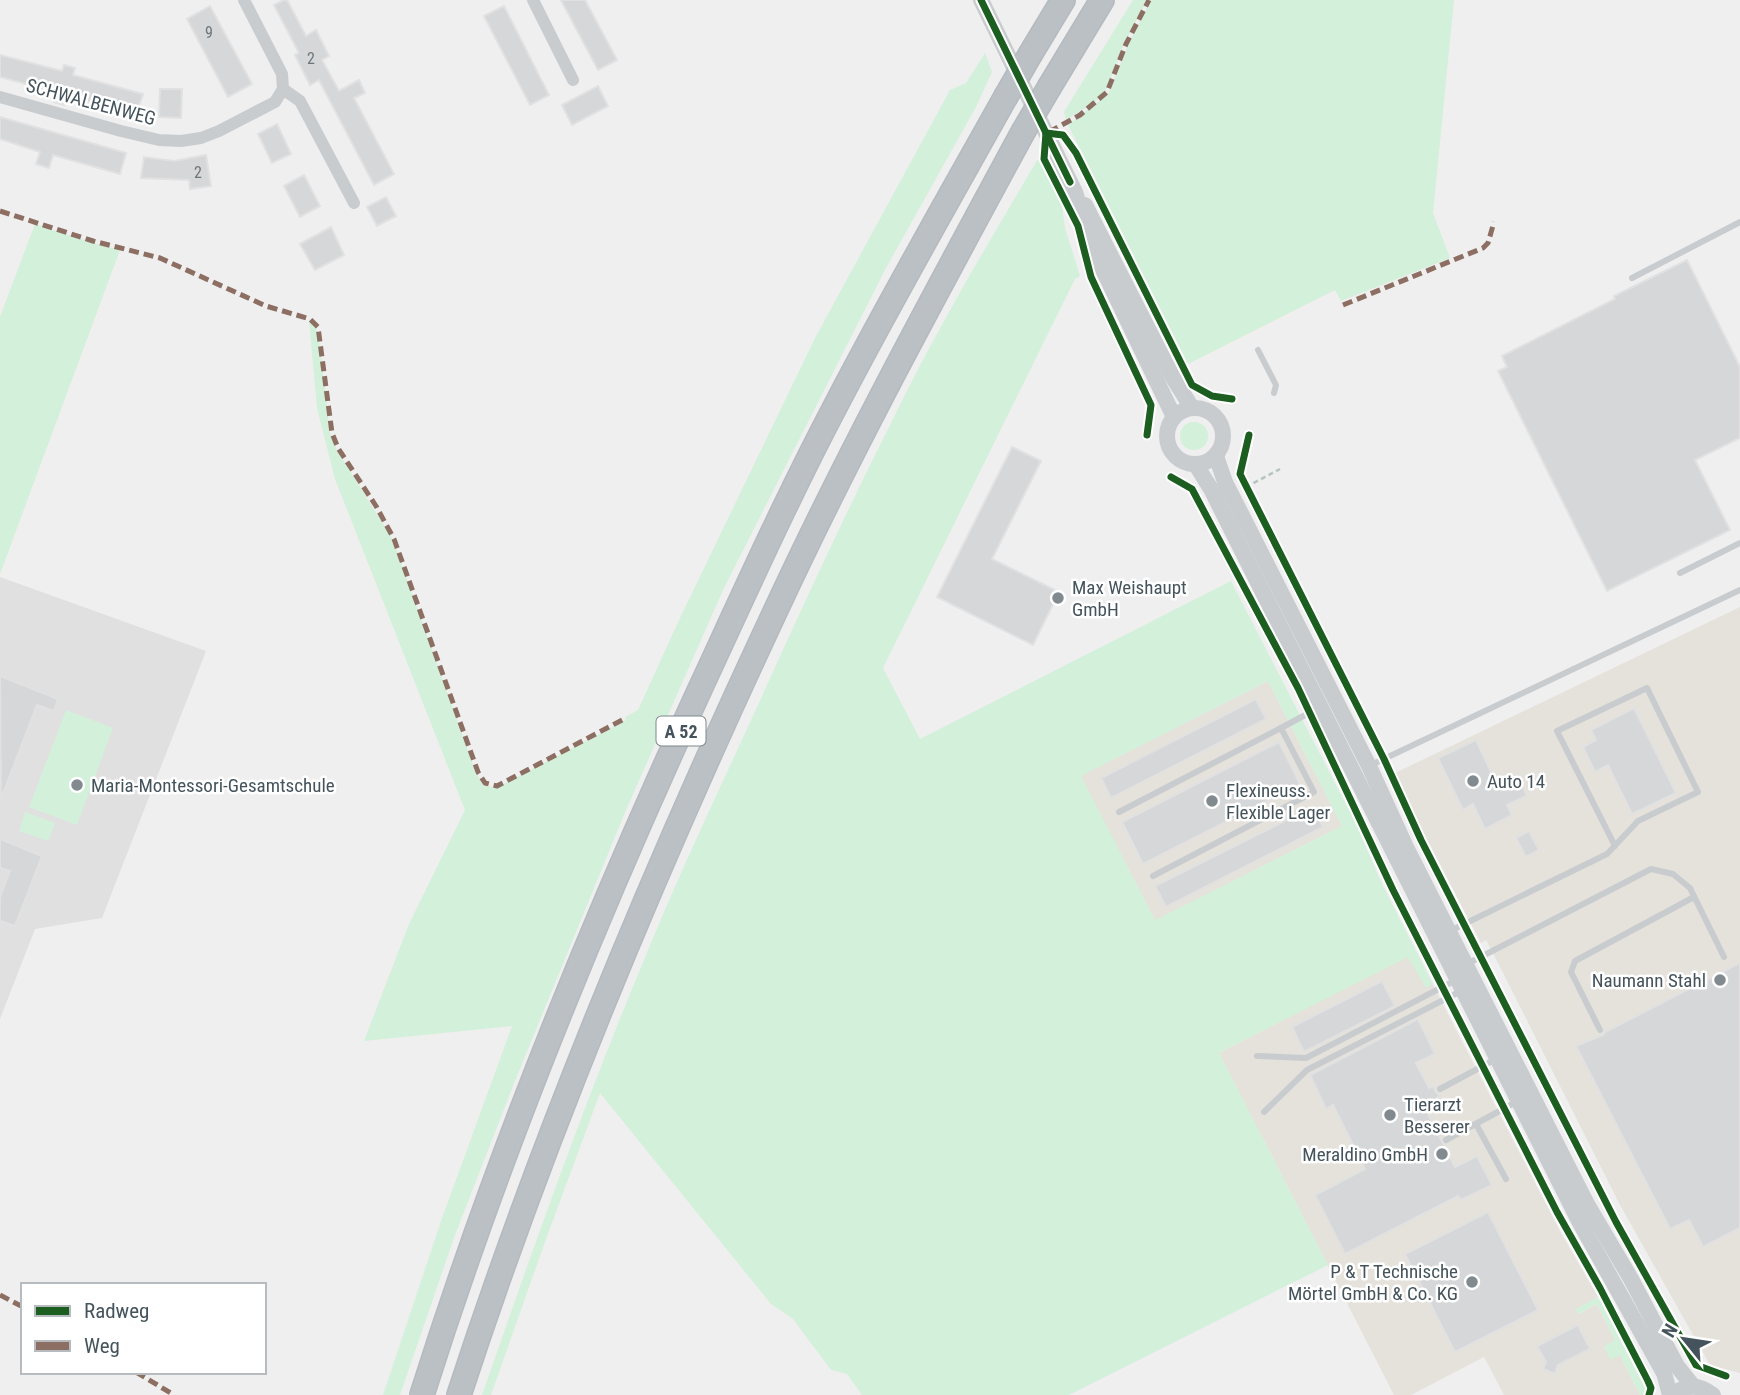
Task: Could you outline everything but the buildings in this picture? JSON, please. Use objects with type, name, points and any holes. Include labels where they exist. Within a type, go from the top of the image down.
[{"type":"highway","name":"A 52","points":[[422,1395],[472,1245],[530,1089],[640,818],[742,597],[834,409],[1005,97],[1063,0]]},
{"type":"highway","name":"A 52","points":[[459,1395],[562,1104],[675,833],[774,613],[868,423],[1023,132],[1102,0]]},
{"type":"street","points":[[244,0],[282,74],[283,89],[300,101],[354,203]]},
{"type":"street","points":[[533,0],[573,80]]},
{"type":"street","points":[[981,0],[1074,192],[1093,249],[1174,418]]},
{"type":"street","name":"SCHWALBENWEG","points":[[0,97],[121,131],[159,140],[181,141],[201,138],[219,131],[275,102],[283,89]]},
{"type":"street","points":[[1074,192],[1090,213],[1172,376],[1192,408]]},
{"type":"street","points":[[1192,408],[1205,410],[1216,416],[1224,435],[1216,456],[1196,465],[1186,463],[1170,450],[1167,439],[1168,427],[1174,418],[1182,411],[1192,408]]},
{"type":"street","points":[[1216,456],[1225,482],[1362,769],[1393,854],[1443,935],[1525,1098],[1579,1221],[1664,1373],[1671,1395],[1681,1388],[1693,1386],[1703,1388],[1713,1395]]},
{"type":"street","points":[[1196,465],[1211,489],[1322,706],[1362,769]]},
{"type":"street","points":[[1525,1098],[1631,1279],[1677,1366],[1693,1386]]},
{"type":"lane","points":[[1632,278],[1740,222]]},
{"type":"lane","points":[[1258,350],[1276,386],[1274,393]]},
{"type":"lane","points":[[1679,573],[1740,543]]},
{"type":"lane","points":[[1362,769],[1740,590]]},
{"type":"lane","points":[[1443,935],[1607,854],[1615,846],[1638,821],[1698,792],[1647,688],[1557,731],[1615,846]]},
{"type":"lane","points":[[1119,812],[1322,706]]},
{"type":"lane","points":[[1153,876],[1314,792],[1281,728]]},
{"type":"lane","points":[[1264,1112],[1307,1070],[1651,869],[1673,874],[1690,888],[1724,957]]},
{"type":"lane","points":[[1600,1030],[1571,972],[1575,961],[1694,897]]},
{"type":"lane","points":[[1257,1056],[1306,1058],[1464,977]]},
{"type":"lane","points":[[1440,1089],[1504,1055]]},
{"type":"lane","points":[[1446,1140],[1525,1098]]},
{"type":"lane","points":[[1476,1124],[1506,1179]]},
{"type":"path","points":[[1246,486],[1280,469]]},
{"type":"shaded area","name":"Maria-Montessori-Gesamtschule","points":[[0,577],[206,651],[102,918],[35,929],[0,1019]]},
{"type":"shaded area","points":[[1740,607],[1740,1373],[1710,1365],[1620,1205],[1486,940],[1481,943],[1393,774]]},
{"type":"shaded area","points":[[1268,681],[1342,826],[1155,921],[1080,776]]},
{"type":"shaded area","points":[[1416,952],[1561,1233],[1598,1297],[1576,1310],[1579,1314],[1597,1304],[1615,1340],[1604,1347],[1611,1359],[1620,1355],[1640,1395],[1504,1395],[1484,1357],[1411,1395],[1394,1395],[1219,1053]]},
{"type":"green space","points":[[1133,0],[1147,0],[1124,44],[1106,90],[1095,102],[1066,120],[1064,112]]},
{"type":"green space","points":[[1151,0],[1454,0],[1433,213],[1450,258],[1341,301],[1335,290],[1188,364],[1068,125],[1108,94],[1128,45]]},
{"type":"green space","points":[[985,53],[992,72],[976,107],[886,268],[724,588],[626,810],[515,1081],[455,1235],[400,1395],[383,1395],[441,1221],[512,1026],[364,1041],[409,924],[465,810],[335,479],[317,408],[309,320],[316,328],[319,340],[330,433],[337,450],[393,540],[476,773],[484,786],[498,787],[626,720],[625,717],[638,710],[815,338],[950,90],[966,83]]},
{"type":"green space","points":[[1038,159],[1062,206],[1065,228],[1080,276],[1075,279],[883,668],[920,739],[1231,581],[1354,820],[1383,886],[1433,984],[1426,988],[1408,957],[1219,1053],[1328,1265],[1069,1395],[862,1395],[847,1374],[831,1370],[793,1319],[771,1304],[600,1093],[491,1395],[482,1395],[601,1068],[685,864],[808,595],[911,382]],"holes":[[[1268,681],[1342,826],[1155,920],[1081,776]]]},
{"type":"green space","points":[[35,224],[120,250],[0,574],[0,317]]},
{"type":"green space","points":[[1194,422],[1204,426],[1208,436],[1204,446],[1194,450],[1184,446],[1180,436],[1184,426]]},
{"type":"green space","points":[[66,710],[113,728],[77,825],[29,807]]},
{"type":"green space","points":[[25,812],[55,823],[48,841],[19,831]]},
{"type":"green space","points":[[1598,1297],[1645,1388],[1643,1395],[1640,1395],[1620,1355],[1611,1360],[1604,1346],[1615,1340],[1597,1304],[1578,1314],[1576,1309]]},
{"type":"marked path","points":[[1049,132],[1080,115],[1107,92],[1126,44],[1149,0]]},
{"type":"marked path","points":[[0,211],[93,241],[160,258],[266,306],[310,319],[318,327],[332,433],[338,448],[394,539],[478,772],[485,783],[497,786],[624,719]]},
{"type":"marked path","points":[[1343,305],[1483,248],[1488,243],[1494,222]]},
{"type":"marked path","points":[[0,1295],[21,1306]]},
{"type":"marked path","points":[[139,1374],[174,1395]]},
{"type":"cycle path","points":[[981,0],[1070,182]]},
{"type":"cycle path","points":[[1046,133],[1063,135],[1076,153],[1192,385],[1212,396],[1232,399]]},
{"type":"cycle path","points":[[1046,133],[1044,159],[1078,226],[1091,277],[1151,405],[1147,435]]},
{"type":"cycle path","points":[[1249,435],[1240,474],[1384,759],[1421,840],[1616,1222],[1696,1365],[1726,1376]]},
{"type":"cycle path","points":[[1171,477],[1192,489],[1298,688],[1393,890],[1557,1212],[1648,1381],[1651,1388],[1649,1395]]},
{"type":"place","name":"Max Weishaupt GmbH","points":[[1058,598]]},
{"type":"place","name":"Auto 14","points":[[1473,781]]},
{"type":"place","name":"Maria-Montessori-Gesamtschule","points":[[77,785]]},
{"type":"place","name":"Flexineuss. Flexible Lager","points":[[1212,801]]},
{"type":"place","name":"Naumann Stahl","points":[[1720,980]]},
{"type":"place","name":"Tierarzt Besserer","points":[[1390,1115]]},
{"type":"place","name":"Meraldino GmbH","points":[[1442,1154]]},
{"type":"place","name":"P & T Technische Mörtel GmbH & Co. KG","points":[[1472,1282]]}]
